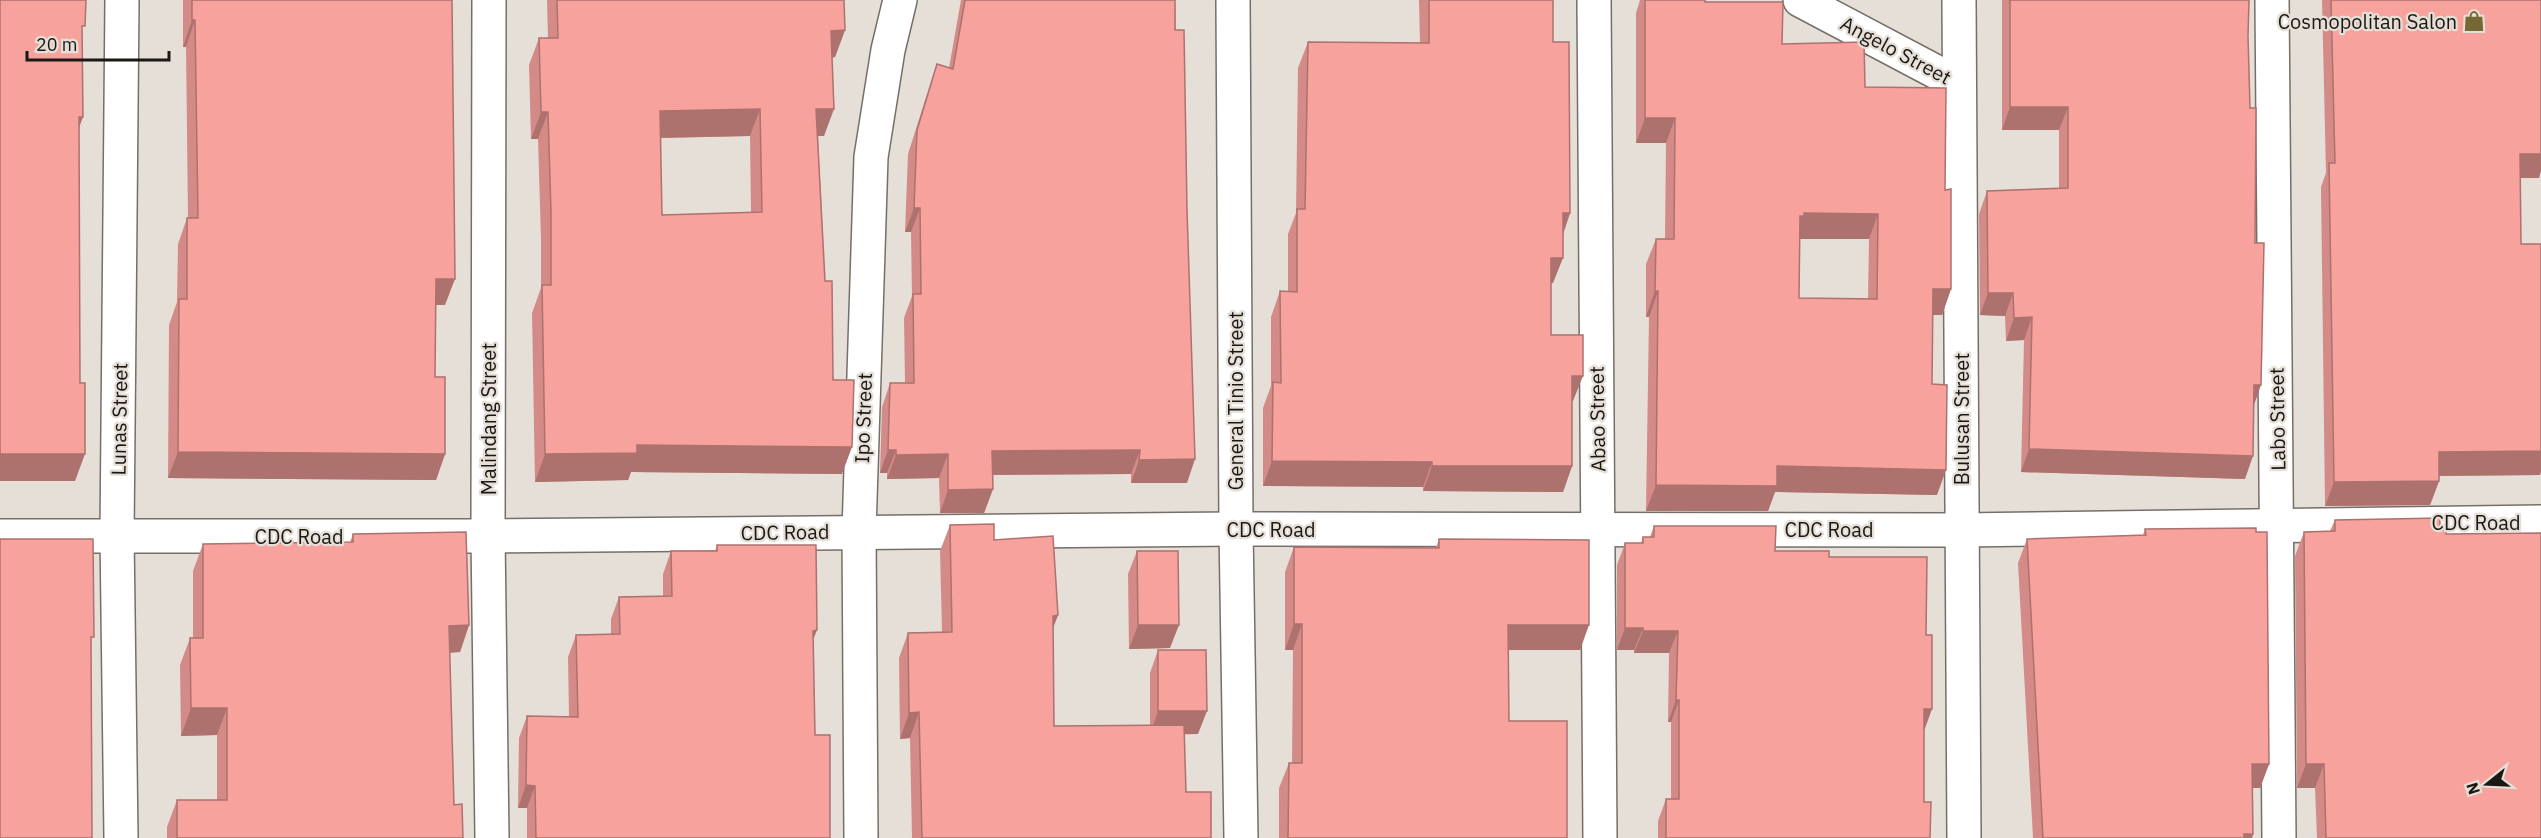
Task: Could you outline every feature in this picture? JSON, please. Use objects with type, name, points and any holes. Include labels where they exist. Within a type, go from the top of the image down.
[{"type":"street","name":"Lunas Street","points":[[121,838],[117,535],[122,0]]},
{"type":"street","name":"Malindang Street","points":[[489,0],[488,536],[492,838]]},
{"type":"street","name":"Ipo Street","points":[[861,838],[859,531],[871,157],[888,50],[900,0]]},
{"type":"street","name":"General Tinio Street","points":[[1233,0],[1236,529],[1241,838]]},
{"type":"street","name":"Abao Street","points":[[1594,0],[1600,838]]},
{"type":"street","name":"Angelo Street","points":[[1800,0],[1959,84]]},
{"type":"street","name":"Bulusan Street","points":[[1959,0],[1964,838]]},
{"type":"street","name":"Labo Street","points":[[2272,0],[2279,838]]},
{"type":"street","name":"CDC Road","points":[[0,536],[488,536],[1236,529],[1961,530],[2541,522]]},
{"type":"building","points":[[0,0],[86,0],[85,26],[82,26],[83,117],[79,117],[80,383],[85,383],[85,454],[0,454]]},
{"type":"building","points":[[192,0],[452,0],[455,279],[436,279],[435,377],[445,377],[445,454],[178,452],[179,299],[187,299],[187,218],[198,218],[195,20],[192,20]]},
{"type":"building","points":[[557,0],[844,0],[845,30],[831,31],[834,109],[816,109],[825,281],[832,281],[833,380],[854,380],[852,447],[637,445],[637,453],[545,454],[542,285],[551,285],[551,212],[548,112],[541,112],[539,38],[558,38]],"holes":[[[760,109],[762,212],[662,215],[660,111]]]},
{"type":"building","points":[[965,0],[1175,0],[1175,30],[1184,30],[1195,459],[1139,460],[1140,450],[992,451],[993,489],[948,490],[948,454],[896,455],[896,450],[888,450],[890,383],[914,383],[913,294],[921,294],[920,208],[914,208],[917,130],[937,64],[953,69]]},
{"type":"building","points":[[1429,0],[1553,0],[1553,42],[1569,42],[1570,213],[1563,213],[1563,258],[1551,258],[1551,335],[1583,335],[1583,376],[1572,376],[1572,466],[1432,466],[1432,462],[1272,461],[1273,382],[1281,383],[1280,291],[1297,292],[1297,209],[1305,209],[1308,42],[1429,43]]},
{"type":"building","points":[[1645,0],[1783,2],[1782,44],[1864,42],[1865,87],[1946,88],[1945,190],[1951,189],[1951,289],[1933,289],[1932,384],[1947,385],[1946,470],[1777,466],[1777,486],[1656,485],[1658,291],[1655,291],[1656,239],[1674,239],[1675,118],[1645,118]],"holes":[[[1804,213],[1878,214],[1877,299],[1799,298],[1800,216],[1804,216]]]},
{"type":"building","points":[[2010,0],[2249,0],[2250,108],[2256,108],[2255,243],[2264,243],[2261,385],[2254,385],[2253,456],[2029,449],[2032,317],[2014,318],[2013,293],[1988,293],[1987,191],[2068,188],[2068,107],[2010,107]]},
{"type":"building","points":[[2331,0],[2541,0],[2541,154],[2520,154],[2521,244],[2541,244],[2541,451],[2439,452],[2439,481],[2334,482],[2329,163],[2335,163]]},
{"type":"building","points":[[2440,518],[2440,530],[2446,530],[2446,534],[2541,533],[2541,838],[2326,838],[2324,764],[2306,764],[2304,532],[2335,531],[2335,520]]},
{"type":"building","points":[[994,524],[994,540],[1053,536],[1058,615],[1053,616],[1054,726],[1184,725],[1186,792],[1211,792],[1211,838],[922,838],[919,712],[909,713],[908,633],[952,632],[950,525]]},
{"type":"building","points":[[1654,526],[1776,526],[1775,551],[1829,551],[1829,557],[1927,557],[1926,635],[1932,635],[1932,709],[1924,709],[1924,802],[1931,802],[1930,838],[1666,838],[1666,799],[1679,799],[1679,700],[1676,700],[1678,631],[1643,631],[1643,628],[1625,628],[1625,543],[1643,543],[1643,537],[1654,537]]},
{"type":"building","points":[[2256,528],[2256,532],[2267,532],[2269,764],[2252,764],[2253,834],[2244,834],[2244,838],[2043,838],[2027,539],[2146,535],[2145,529]]},
{"type":"building","points":[[466,532],[469,625],[449,626],[454,805],[462,804],[463,838],[177,838],[177,800],[227,800],[227,708],[191,708],[190,638],[203,638],[203,544],[353,542],[353,534]]},
{"type":"building","points":[[0,539],[93,539],[92,838],[0,838]]},
{"type":"building","points":[[1439,539],[1589,540],[1589,625],[1508,625],[1509,721],[1567,721],[1567,838],[1288,838],[1289,763],[1302,763],[1302,624],[1294,624],[1294,547],[1439,548]]},
{"type":"building","points":[[717,545],[816,545],[817,630],[813,631],[815,735],[830,735],[830,838],[536,838],[535,786],[526,785],[527,716],[578,717],[576,635],[620,634],[619,597],[672,596],[671,551],[717,551]]},
{"type":"building","points":[[1137,551],[1178,551],[1179,625],[1138,625]]},
{"type":"building","points":[[1158,650],[1206,650],[1207,711],[1158,711]]},
{"type":"place","name":"Cosmopolitan Salon","points":[[2474,21]]}]
